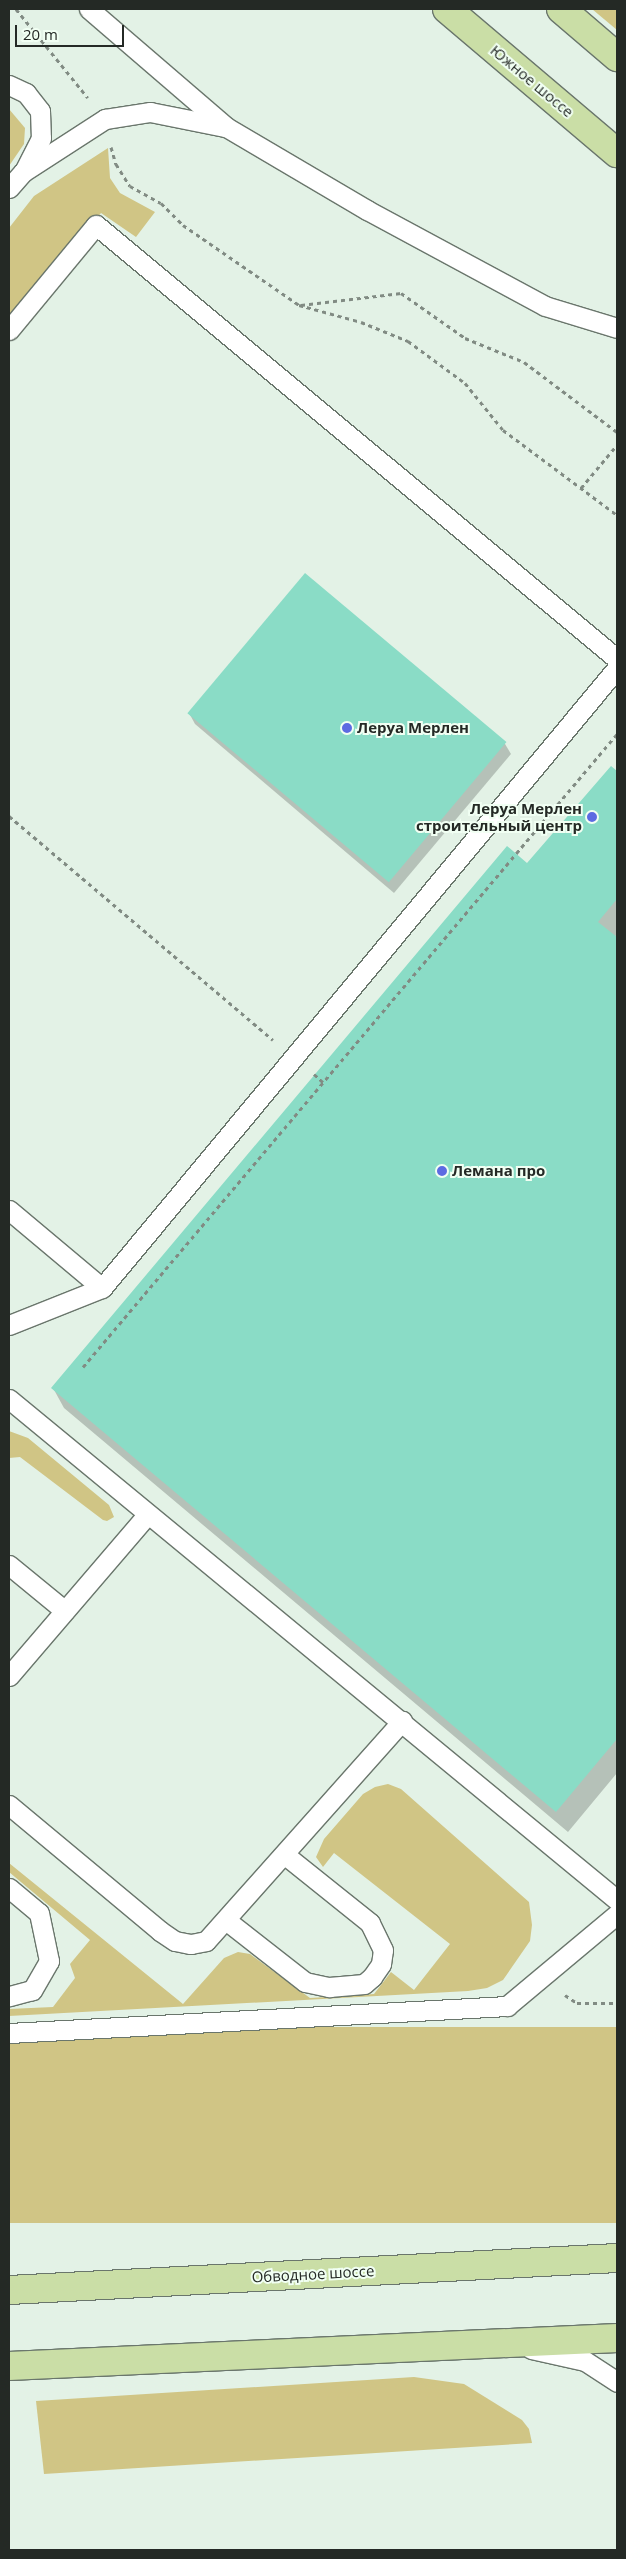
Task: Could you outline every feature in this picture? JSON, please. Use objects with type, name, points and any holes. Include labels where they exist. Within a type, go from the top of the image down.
[{"type":"main road","name":"Южное шоссе","points":[[447,9],[617,153]]},
{"type":"main road","points":[[561,9],[617,57]]},
{"type":"main road","name":"Обводное шоссе","points":[[9,2290],[617,2258]]},
{"type":"main road","points":[[9,2366],[617,2338]]},
{"type":"lane","points":[[89,9],[226,127],[367,210],[545,306],[617,328]]},
{"type":"lane","points":[[9,84],[26,94],[40,111],[41,138],[23,172],[9,188]]},
{"type":"lane","points":[[23,172],[105,119],[150,112],[226,127]]},
{"type":"lane","points":[[9,330],[96,226],[617,659]]},
{"type":"lane","points":[[9,1325],[102,1288],[617,668]]},
{"type":"lane","points":[[9,1210],[102,1288]]},
{"type":"lane","points":[[9,1399],[617,1900]]},
{"type":"lane","points":[[9,1676],[148,1514]]},
{"type":"lane","points":[[9,1565],[65,1611]]},
{"type":"lane","points":[[9,1805],[175,1941],[190,1944],[206,1941],[227,1921],[402,1721]]},
{"type":"lane","points":[[227,1921],[305,1982],[328,1987],[364,1984],[372,1977],[381,1964],[383,1950],[370,1923],[285,1855]]},
{"type":"lane","points":[[9,1888],[40,1913],[49,1960],[32,1990],[9,1996]]},
{"type":"lane","points":[[9,2033],[507,2006],[617,1914]]},
{"type":"lane","points":[[503,2343],[585,2361],[617,2382]]},
{"type":"path","points":[[16,9],[105,119],[116,164],[130,186],[161,203],[183,225],[299,305],[361,322],[408,341],[465,383],[503,430],[617,515]]},
{"type":"path","points":[[299,305],[402,293],[465,338],[524,362],[617,432]]},
{"type":"path","points":[[581,488],[617,445]]},
{"type":"path","points":[[83,1367],[617,734]]},
{"type":"path","points":[[9,816],[323,1082]]},
{"type":"path","points":[[540,1978],[577,2003],[617,2003]]},
{"type":"shaded area","points":[[592,9],[617,9],[617,30]]},
{"type":"shaded area","points":[[9,109],[25,128],[24,144],[9,166]]},
{"type":"shaded area","points":[[108,148],[110,178],[120,193],[155,212],[136,237],[101,213],[9,325],[9,228],[34,196]]},
{"type":"shaded area","points":[[9,1431],[28,1438],[109,1505],[114,1517],[107,1521],[103,1520],[20,1457],[9,1458]]},
{"type":"shaded area","points":[[388,1784],[401,1789],[529,1902],[532,1925],[530,1941],[503,1980],[487,1988],[468,1991],[9,2016],[9,2009],[53,2007],[75,1978],[70,1964],[90,1940],[9,1872],[9,1863],[183,2004],[224,1958],[238,1952],[250,1954],[310,1998],[374,1994],[391,1972],[414,1990],[450,1944],[334,1853],[323,1867],[316,1857],[324,1839],[363,1794],[375,1787]]},
{"type":"shaded area","points":[[9,2027],[617,2027],[617,2223],[9,2223]]},
{"type":"shaded area","points":[[414,2377],[464,2384],[522,2420],[529,2429],[532,2443],[44,2474],[36,2401]]},
{"type":"building","name":"Леруа Мерлен","points":[[305,573],[506,742],[389,882],[187,713]]},
{"type":"building","name":"Лемана про","points":[[611,766],[617,771],[617,899],[598,922],[617,937],[617,1739],[556,1812],[51,1388],[507,846],[527,863]]},
{"type":"place","name":"Леруа Мерлен","points":[[347,728]]},
{"type":"place","name":"Леруа Мерлен строительный центр","points":[[592,817]]},
{"type":"place","name":"Лемана про","points":[[442,1171]]}]
